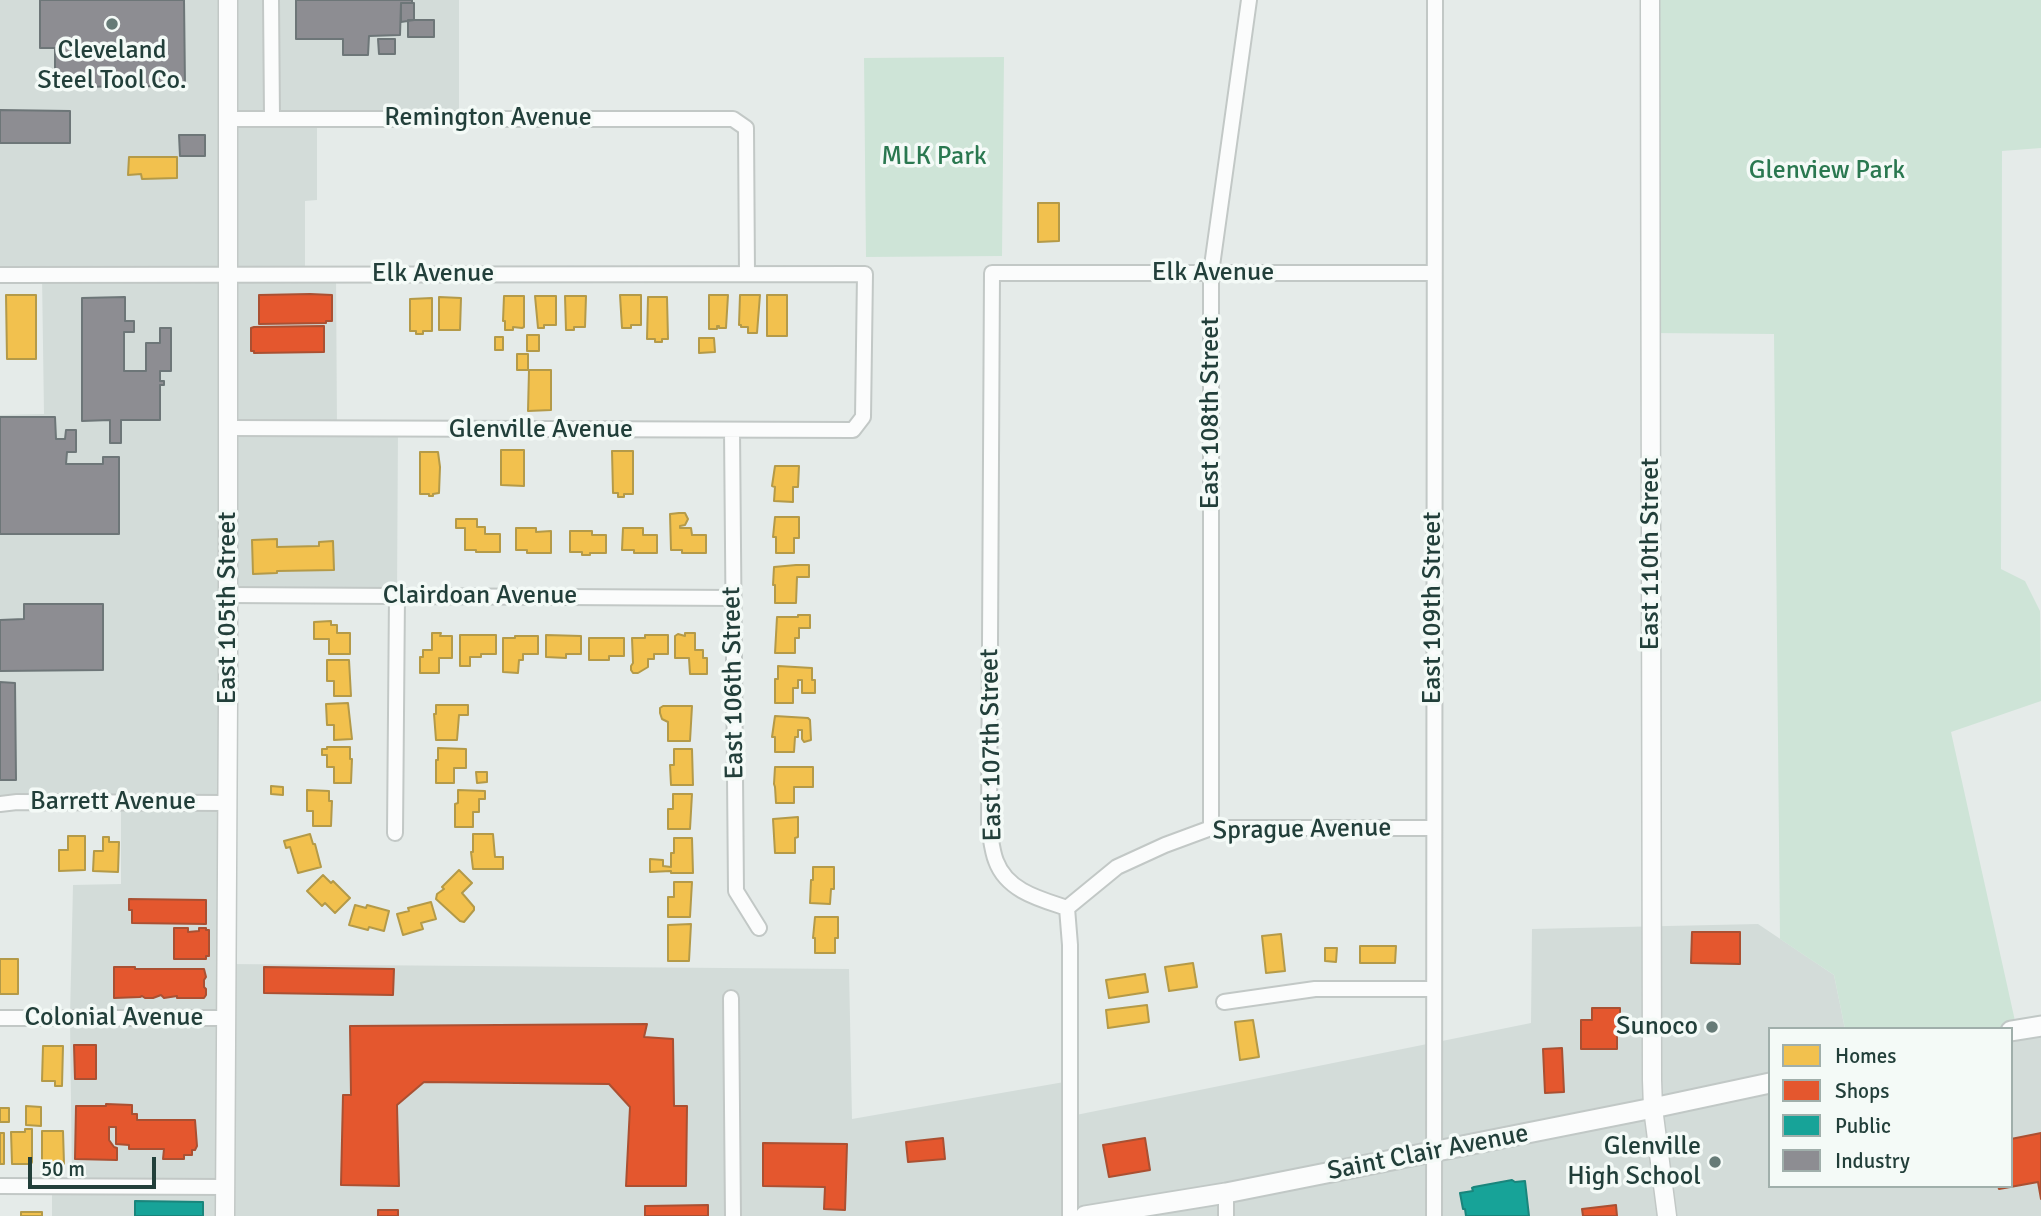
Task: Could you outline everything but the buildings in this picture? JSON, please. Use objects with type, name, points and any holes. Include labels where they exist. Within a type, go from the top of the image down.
[{"type":"main road","points":[[2013,1031],[2041,1026]]},
{"type":"main road","name":"Saint Clair Avenue","points":[[1085,1216],[1226,1192],[1768,1083]]},
{"type":"street","name":"East 105th Street","points":[[225,1216],[228,0]]},
{"type":"street","points":[[271,0],[272,117]]},
{"type":"street","name":"East 108th Street","points":[[1211,828],[1211,273],[1249,0]]},
{"type":"street","name":"East 109th Street","points":[[1434,1216],[1435,0]]},
{"type":"street","name":"East 110th Street","points":[[1650,0],[1653,1108],[1667,1216]]},
{"type":"street","name":"Remington Avenue","points":[[228,119],[733,119],[746,128],[747,274]]},
{"type":"street","name":"Elk Avenue","points":[[992,273],[1434,273]]},
{"type":"street","name":"East 107th Street","points":[[992,273],[989,828],[996,862],[1012,884],[1033,897],[1067,908]]},
{"type":"street","name":"Elk Avenue","points":[[0,275],[865,274],[863,417],[853,430]]},
{"type":"street","name":"Glenville Avenue","points":[[228,428],[853,430]]},
{"type":"street","name":"East 106th Street","points":[[732,430],[736,891],[759,928]]},
{"type":"street","name":"Clairdoan Avenue","points":[[228,595],[733,598]]},
{"type":"street","points":[[395,833],[397,595]]},
{"type":"street","name":"Barrett Avenue","points":[[0,804],[227,803]]},
{"type":"street","name":"Sprague Avenue","points":[[1067,908],[1117,867],[1211,828],[1433,828]]},
{"type":"street","points":[[1067,908],[1070,945],[1070,1216]]},
{"type":"street","points":[[1224,1002],[1315,989],[1434,989]]},
{"type":"street","points":[[731,998],[733,1216]]},
{"type":"street","name":"Colonial Avenue","points":[[0,1018],[227,1018]]},
{"type":"street","points":[[0,1186],[225,1187]]},
{"type":"street","points":[[1226,1192],[1226,1216]]},
{"type":"shaded area","points":[[0,0],[459,0],[459,118],[317,118],[317,200],[305,201],[305,274],[336,274],[337,429],[398,429],[397,595],[228,595],[227,964],[849,969],[852,1119],[1070,1081],[1071,1116],[1531,1023],[1532,929],[1758,924],[1834,975],[1845,1027],[1768,1027],[1768,1188],[2013,1188],[2013,1031],[2041,1026],[2041,1216],[52,1216],[52,1186],[72,1186],[70,1018],[73,885],[121,884],[121,803],[0,804],[0,415],[44,414],[42,276],[0,275]]},
{"type":"green space","name":"Glenview Park","points":[[1650,0],[2041,0],[2041,148],[2002,151],[2001,569],[2025,581],[2040,611],[2041,701],[1951,732],[2017,1030],[2013,1030],[2013,1027],[1845,1027],[1834,975],[1780,939],[1774,334],[1651,333]]},
{"type":"green space","name":"MLK Park","points":[[1004,57],[1002,256],[866,257],[864,58]]},
{"type":"place","name":"Cleveland Steel Tool Co.","points":[[112,24]]},
{"type":"place","name":"Sunoco","points":[[1712,1027]]},
{"type":"place","name":"Glenville High School","points":[[1715,1162]]}]
